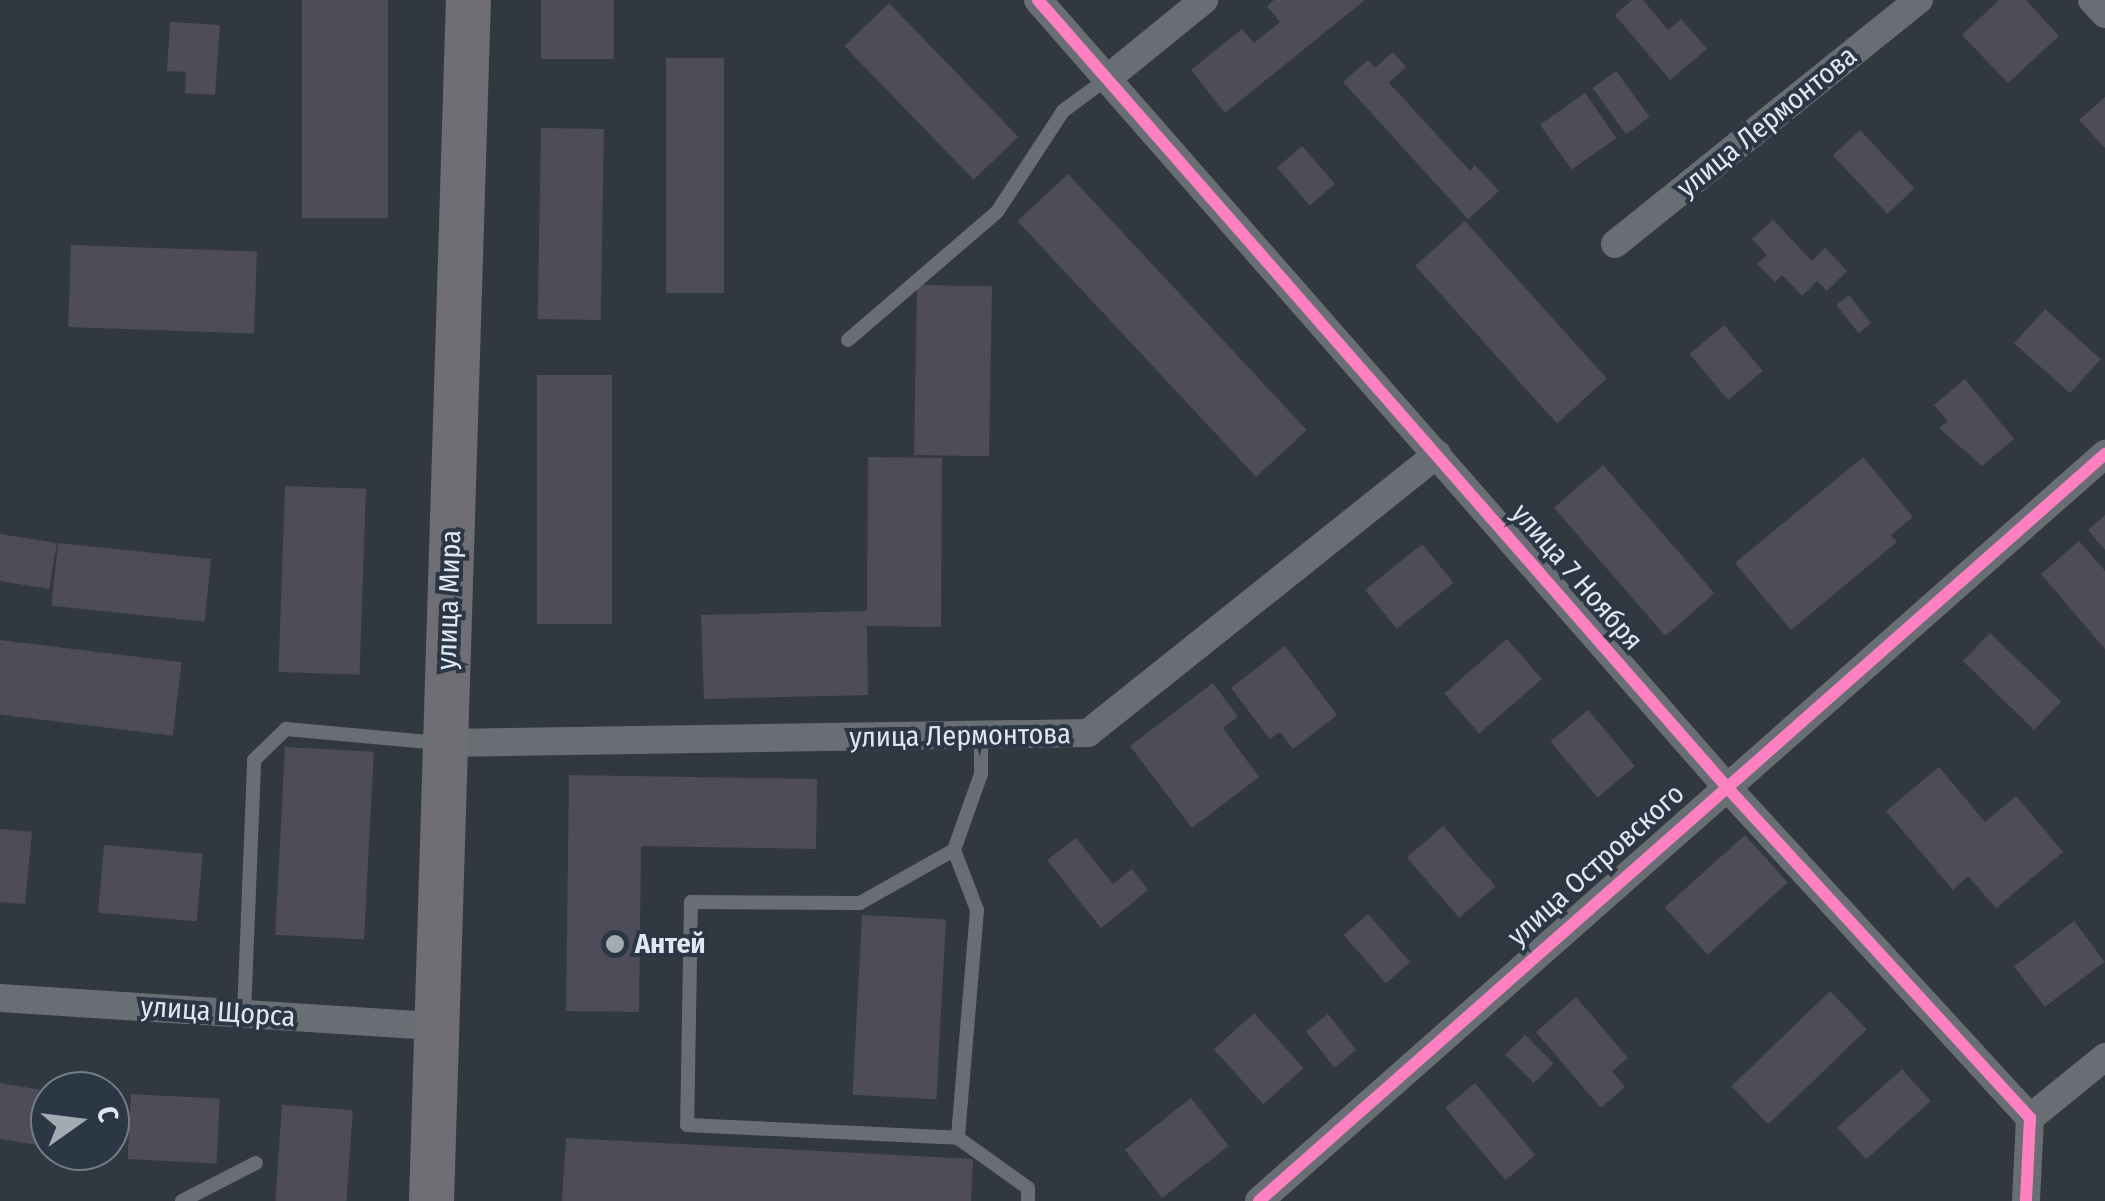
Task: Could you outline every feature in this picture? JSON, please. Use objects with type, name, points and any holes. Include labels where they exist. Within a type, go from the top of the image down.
[{"type":"main road","name":"улица Мира","points":[[432,1201],[468,0]]},
{"type":"street","name":"улица 7 Ноября","points":[[1038,0],[1724,784],[2030,1118]]},
{"type":"street","points":[[1108,78],[1204,0]]},
{"type":"street","name":"улица Лермонтова","points":[[1614,244],[1919,0]]},
{"type":"street","points":[[2092,0],[2105,14]]},
{"type":"street","name":"улица Лермонтова","points":[[445,743],[1088,733],[1437,454]]},
{"type":"street","name":"улица Островского","points":[[1260,1201],[1724,784],[2105,454]]},
{"type":"street","name":"улица Щорса","points":[[0,998],[436,1026]]},
{"type":"street","points":[[2026,1201],[2030,1118],[2105,1057]]},
{"type":"lane","points":[[848,340],[996,212],[1063,111],[1108,78]]},
{"type":"lane","points":[[244,1014],[254,760],[286,729],[445,743]]},
{"type":"lane","points":[[958,1138],[977,910],[954,850],[981,774],[981,736]]},
{"type":"lane","points":[[954,850],[860,903],[692,902],[687,1124],[958,1138],[1028,1188],[1028,1201]]},
{"type":"lane","points":[[182,1201],[256,1164]]},
{"type":"building","points":[[302,0],[388,0],[388,218],[302,218]]},
{"type":"building","points":[[541,0],[614,0],[614,59],[541,59]]},
{"type":"building","points":[[1274,0],[1365,0],[1225,113],[1191,70],[1242,29],[1254,43],[1280,22],[1267,6]]},
{"type":"building","points":[[1632,0],[1643,0],[1668,30],[1681,19],[1707,49],[1670,80],[1615,15]]},
{"type":"building","points":[[1999,0],[2026,0],[2059,36],[2008,83],[1962,35]]},
{"type":"building","points":[[889,3],[1018,137],[974,180],[844,46]]},
{"type":"building","points":[[170,22],[220,25],[215,95],[185,93],[186,72],[167,71]]},
{"type":"building","points":[[1393,52],[1406,67],[1389,83],[1470,171],[1475,165],[1499,191],[1468,219],[1343,82],[1368,60],[1375,68]]},
{"type":"building","points":[[666,58],[724,58],[724,293],[666,293]]},
{"type":"building","points":[[1616,71],[1650,117],[1626,134],[1593,88]]},
{"type":"building","points":[[1585,93],[1617,138],[1571,170],[1540,125]]},
{"type":"building","points":[[2105,97],[2105,148],[2079,120]]},
{"type":"building","points":[[541,128],[604,129],[601,320],[538,319]]},
{"type":"building","points":[[1860,130],[1915,189],[1887,214],[1833,155]]},
{"type":"building","points":[[1302,146],[1335,184],[1310,205],[1277,168]]},
{"type":"building","points":[[1068,174],[1307,430],[1256,477],[1018,221]]},
{"type":"building","points":[[1773,220],[1812,261],[1825,248],[1847,271],[1827,291],[1817,281],[1802,296],[1782,275],[1775,282],[1757,264],[1767,255],[1752,239]]},
{"type":"building","points":[[1465,221],[1607,379],[1557,423],[1415,266]]},
{"type":"building","points":[[71,245],[257,251],[254,333],[68,327]]},
{"type":"building","points":[[917,285],[992,286],[989,456],[914,455]]},
{"type":"building","points":[[1849,295],[1871,323],[1859,333],[1836,305]]},
{"type":"building","points":[[2045,309],[2101,359],[2070,393],[2014,343]]},
{"type":"building","points":[[1724,325],[1763,371],[1728,400],[1690,354]]},
{"type":"building","points":[[537,375],[612,375],[612,624],[537,624]]},
{"type":"building","points":[[1965,379],[2014,439],[1982,466],[1939,428],[1948,421],[1934,405]]},
{"type":"building","points":[[868,457],[942,458],[941,627],[867,626],[868,695],[704,699],[701,615],[867,611]]},
{"type":"building","points":[[1863,457],[1913,517],[1891,535],[1897,542],[1791,630],[1735,563]]},
{"type":"building","points":[[1603,465],[1715,593],[1665,636],[1554,508]]},
{"type":"building","points":[[285,486],[366,489],[359,675],[279,672]]},
{"type":"building","points":[[2105,515],[2105,550],[2088,530]]},
{"type":"building","points":[[0,534],[57,543],[49,589],[0,581]]},
{"type":"building","points":[[2079,541],[2105,571],[2105,649],[2041,574]]},
{"type":"building","points":[[58,543],[211,559],[205,622],[51,606]]},
{"type":"building","points":[[1422,544],[1453,583],[1397,629],[1365,590]]},
{"type":"building","points":[[1990,633],[2061,702],[2034,730],[1963,661]]},
{"type":"building","points":[[1507,639],[1542,679],[1479,733],[1444,693]]},
{"type":"building","points":[[0,640],[182,662],[173,736],[0,715]]},
{"type":"building","points":[[1285,646],[1337,715],[1293,749],[1280,732],[1270,739],[1231,688]]},
{"type":"building","points":[[1213,683],[1238,717],[1223,728],[1259,777],[1192,828],[1130,746]]},
{"type":"building","points":[[1588,710],[1635,766],[1597,797],[1550,741]]},
{"type":"building","points":[[285,747],[374,752],[364,939],[275,935]]},
{"type":"building","points":[[1939,767],[1985,822],[2016,796],[2063,852],[1996,908],[1968,876],[1953,890],[1886,811]]},
{"type":"building","points":[[569,775],[817,779],[816,849],[641,846],[639,1012],[566,1011]]},
{"type":"building","points":[[1443,826],[1495,886],[1459,918],[1407,857]]},
{"type":"building","points":[[0,829],[32,832],[25,904],[0,902]]},
{"type":"building","points":[[1745,835],[1788,883],[1708,955],[1665,907]]},
{"type":"building","points":[[1076,838],[1113,884],[1132,869],[1148,890],[1101,928],[1047,860]]},
{"type":"building","points":[[104,845],[203,854],[197,921],[98,913]]},
{"type":"building","points":[[1368,914],[1410,962],[1386,983],[1344,935]]},
{"type":"building","points":[[862,915],[946,919],[936,1099],[853,1095]]},
{"type":"building","points":[[2074,921],[2105,962],[2045,1007],[2014,966]]},
{"type":"building","points":[[1830,991],[1867,1029],[1768,1124],[1731,1086]]},
{"type":"building","points":[[1576,997],[1628,1058],[1612,1071],[1625,1087],[1601,1108],[1536,1032]]},
{"type":"building","points":[[1254,1013],[1304,1068],[1263,1104],[1214,1049]]},
{"type":"building","points":[[1328,1014],[1356,1050],[1334,1067],[1306,1031]]},
{"type":"building","points":[[1525,1035],[1553,1063],[1533,1083],[1505,1055]]},
{"type":"building","points":[[1902,1069],[1931,1101],[1866,1159],[1837,1127]]},
{"type":"building","points":[[0,1083],[30,1088],[30,1144],[0,1139]]},
{"type":"building","points":[[1475,1083],[1535,1155],[1506,1180],[1445,1108]]},
{"type":"building","points":[[131,1094],[220,1099],[216,1164],[130,1159]]},
{"type":"building","points":[[1191,1098],[1229,1146],[1162,1198],[1125,1150]]},
{"type":"building","points":[[282,1105],[353,1110],[346,1201],[275,1201]]},
{"type":"building","points":[[566,1138],[973,1159],[971,1201],[562,1201]]},
{"type":"cycle path","points":[[1038,0],[1724,784],[2030,1118],[2026,1201]]},
{"type":"cycle path","points":[[1259,1201],[2105,454]]},
{"type":"place","name":"Антей","points":[[615,944]]}]
